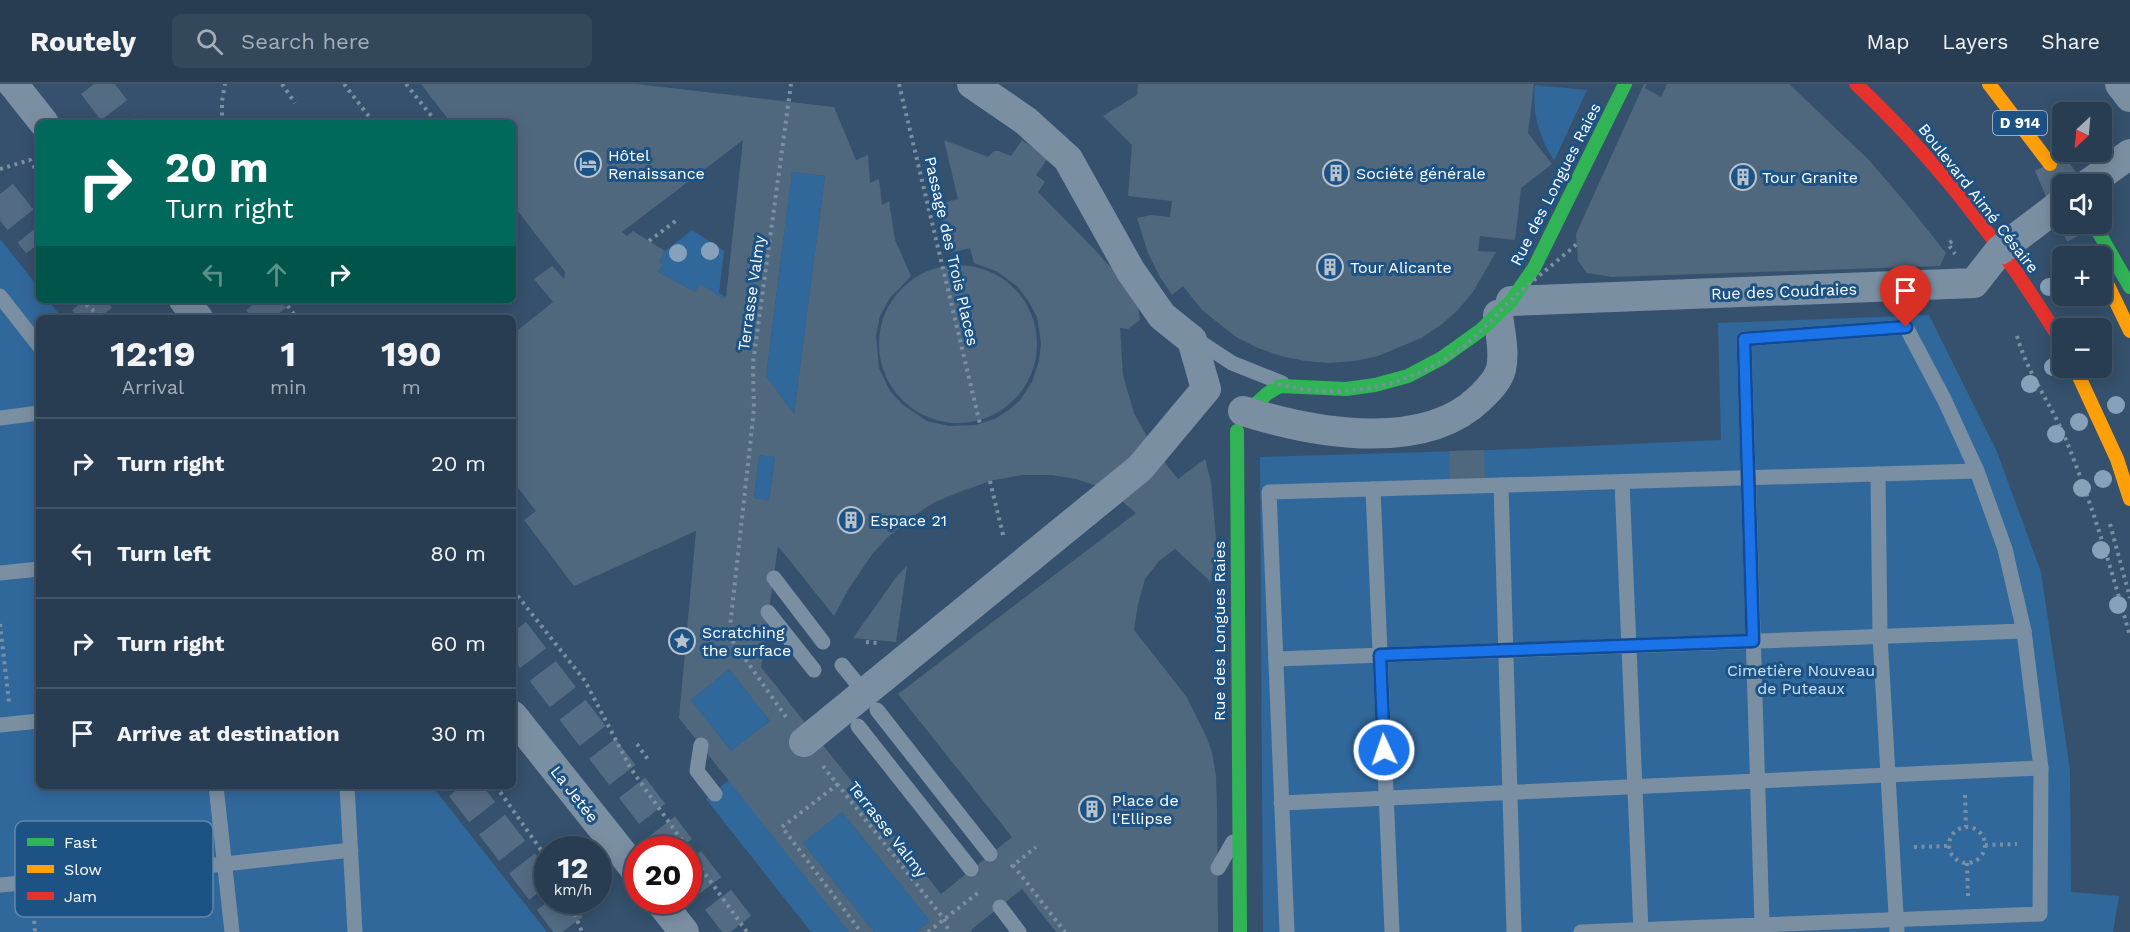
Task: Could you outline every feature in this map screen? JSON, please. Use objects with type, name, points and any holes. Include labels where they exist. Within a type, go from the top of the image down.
[{"type":"main road","name":"Rue des Longues Raies","points":[[1240,932],[1239,831],[1248,415],[1280,386],[1353,389],[1408,375],[1458,348],[1504,308],[1534,268],[1545,249],[1625,84]]},
{"type":"main road","name":"Boulevard Aimé Césaire","points":[[1856,84],[1890,116],[1939,171],[2028,287],[2052,327]]},
{"type":"main road","name":"D 914","points":[[1989,84],[2050,164]]},
{"type":"main road","points":[[2100,234],[2130,287]]},
{"type":"main road","points":[[2112,294],[2130,331]]},
{"type":"main road","points":[[2080,378],[2117,459],[2130,499]]},
{"type":"street","points":[[0,90],[8,84]]},
{"type":"street","points":[[13,84],[42,120]]},
{"type":"street","points":[[972,84],[1026,121],[1068,159],[1130,270],[1162,316],[1191,337],[1206,389],[1248,415],[1301,427],[1346,433],[1401,431],[1423,428],[1444,420],[1464,411],[1477,401],[1498,378],[1501,369],[1504,308]]},
{"type":"street","points":[[2120,84],[2130,97]]},
{"type":"street","points":[[2102,174],[2130,154]]},
{"type":"street","name":"Rue des Coudraies","points":[[1504,308],[1974,283],[2000,250],[2052,211]]},
{"type":"street","points":[[186,303],[196,315]]},
{"type":"street","points":[[804,742],[1140,468],[1206,389]]},
{"type":"street","name":"La Jetée","points":[[516,720],[624,855]]},
{"type":"street","points":[[670,914],[684,932]]},
{"type":"lane","points":[[0,296],[36,342]]},
{"type":"lane","points":[[1581,932],[1897,926],[1969,917],[2040,914],[2041,768],[2024,631],[2005,549],[1977,471],[1944,399],[1906,327],[1744,339],[1762,928]]},
{"type":"lane","name":"Rue des Longues Raies","points":[[1191,337],[1232,363],[1290,386]]},
{"type":"lane","points":[[0,418],[36,413]]},
{"type":"lane","points":[[1287,932],[1269,492],[1977,471]]},
{"type":"lane","points":[[1878,474],[1880,636],[1897,926]]},
{"type":"lane","points":[[1622,482],[1640,931]]},
{"type":"lane","points":[[1501,485],[1514,932]]},
{"type":"lane","points":[[1373,489],[1392,932]]},
{"type":"lane","points":[[0,573],[36,569]]},
{"type":"lane","points":[[774,578],[823,642]]},
{"type":"lane","points":[[768,612],[814,670]]},
{"type":"lane","points":[[1276,658],[2024,631]]},
{"type":"lane","points":[[842,665],[855,681]]},
{"type":"lane","points":[[877,710],[990,854]]},
{"type":"lane","points":[[6,724],[36,721]]},
{"type":"lane","points":[[858,726],[971,869]]},
{"type":"lane","points":[[701,745],[697,771],[715,794]]},
{"type":"lane","points":[[1281,802],[2041,768]]},
{"type":"lane","points":[[216,789],[232,932]]},
{"type":"lane","points":[[347,789],[355,932]]},
{"type":"lane","name":"Rue des Longues Raies","points":[[1218,868],[1239,831]]},
{"type":"lane","points":[[213,865],[351,850]]},
{"type":"lane","points":[[0,885],[15,884]]},
{"type":"lane","points":[[1000,907],[1019,932]]},
{"type":"path","points":[[222,120],[225,84]]},
{"type":"path","points":[[282,84],[295,103]]},
{"type":"path","points":[[344,84],[372,120]]},
{"type":"path","points":[[406,84],[435,120]]},
{"type":"path","name":"Terrasse Valmy","points":[[743,506],[754,408],[753,363],[791,84]]},
{"type":"path","name":"Passage des Trois Places","points":[[899,84],[980,424]]},
{"type":"path","points":[[0,169],[30,160],[36,170]]},
{"type":"path","points":[[649,241],[676,220]]},
{"type":"path","points":[[1191,337],[1209,353],[1232,367],[1285,386],[1313,391],[1364,390],[1385,386],[1410,377],[1450,356],[1485,329],[1504,308],[1577,244]]},
{"type":"path","points":[[84,303],[99,315]]},
{"type":"path","points":[[285,303],[295,315]]},
{"type":"path","points":[[2017,335],[2023,357],[2063,434],[2092,509],[2130,636]]},
{"type":"path","points":[[516,594],[585,681],[631,769],[678,836]]},
{"type":"path","points":[[0,624],[6,724]]},
{"type":"path","name":"Terrasse Valmy","points":[[804,742],[944,919],[949,932]]},
{"type":"path","points":[[637,744],[649,761]]},
{"type":"path","points":[[1964,772],[1966,827]]},
{"type":"path","points":[[838,784],[783,827],[861,932]]},
{"type":"path","points":[[498,789],[534,840]]},
{"type":"path","points":[[1966,827],[1980,832],[1985,845],[1980,858],[1967,863],[1954,858],[1949,846],[1954,832],[1966,827]]},
{"type":"path","points":[[1985,845],[2024,843]]},
{"type":"path","points":[[1892,847],[1949,846]]},
{"type":"path","points":[[1967,863],[1969,917]]},
{"type":"path","points":[[1013,865],[1065,932]]},
{"type":"path","points":[[702,869],[747,932]]},
{"type":"path","points":[[575,914],[582,932]]},
{"type":"path","points":[[928,932],[944,919]]},
{"type":"green space","points":[[1535,85],[1587,90],[1554,161],[1544,143],[1538,124],[1534,96]]},
{"type":"green space","points":[[792,172],[825,176],[794,414],[766,376]]},
{"type":"green space","points":[[692,230],[724,251],[719,293],[726,297],[722,298],[700,285],[695,292],[658,272],[663,264],[659,262],[665,251]]},
{"type":"green space","points":[[0,239],[36,284],[36,303],[50,303],[60,315],[36,315],[36,789],[434,789],[547,932],[0,932]]},
{"type":"green space","name":"Cimetière Nouveau de Puteaux","points":[[1929,315],[1997,452],[2041,572],[2070,770],[2071,892],[2119,896],[2113,932],[1263,932],[1260,457],[1721,440],[1718,323]]},
{"type":"green space","points":[[759,455],[775,457],[769,500],[754,498]]},
{"type":"green space","points":[[729,669],[770,721],[731,751],[691,700]]},
{"type":"green space","points":[[729,780],[849,932],[811,932],[706,799]]},
{"type":"green space","points":[[842,812],[930,921],[916,932],[874,932],[803,843]]},
{"type":"building","points":[[421,84],[636,84],[834,107],[856,160],[868,155],[870,183],[879,179],[882,205],[889,201],[895,240],[911,276],[890,298],[880,316],[876,336],[879,368],[890,391],[903,405],[927,421],[949,426],[975,425],[995,419],[1020,400],[1032,382],[1039,361],[1041,343],[1037,317],[1017,286],[996,271],[974,263],[970,248],[951,253],[939,204],[958,199],[944,140],[988,157],[994,151],[1011,156],[1022,140],[1048,158],[1036,175],[1045,182],[1038,192],[1113,270],[1138,306],[1140,320],[1128,329],[1120,328],[1123,375],[1134,413],[1153,448],[1178,479],[1205,459],[1211,482],[1216,538],[1211,582],[1175,549],[1159,561],[1145,579],[1134,630],[1186,696],[1212,752],[1217,805],[1218,932],[1056,932],[1022,889],[971,930],[972,932],[916,932],[930,921],[842,812],[803,843],[874,932],[849,932],[679,718],[696,531],[574,586],[524,520],[536,511],[516,485],[516,332],[553,302],[534,279],[552,266],[564,279],[565,272],[516,209],[516,120],[449,120]],"holes":[[[743,140],[726,297],[722,298],[700,284],[695,292],[658,272],[663,264],[659,262],[665,251],[633,231],[627,236],[622,232]],[[792,172],[825,176],[794,414],[766,376]],[[759,455],[775,457],[769,500],[754,498]],[[1022,475],[1052,475],[1076,479],[1100,487],[1117,497],[1136,513],[898,694],[1012,837],[941,894],[761,667],[778,546],[834,616],[873,553],[888,537],[935,502],[990,481]],[[729,669],[770,721],[731,751],[691,700]]]},
{"type":"building","name":"Société générale","points":[[1138,84],[1534,84],[1528,133],[1552,164],[1521,188],[1515,240],[1480,236],[1478,251],[1496,252],[1473,292],[1441,325],[1421,338],[1378,356],[1329,363],[1305,361],[1258,348],[1236,337],[1202,310],[1183,286],[1172,295],[1160,277],[1148,253],[1137,218],[1151,215],[1170,217],[1172,201],[1128,196],[1132,145],[1103,116],[1137,95]]},
{"type":"building","name":"Tour Granite","points":[[1644,84],[1647,84],[1645,88],[1661,97],[1667,84],[1789,84],[1868,159],[1911,209],[1946,253],[1940,266],[1612,277],[1587,273],[1578,261],[1576,234]]},
{"type":"building","points":[[958,265],[973,266],[988,271],[1002,278],[1014,288],[1024,300],[1031,314],[1036,329],[1036,359],[1031,374],[1024,388],[1014,400],[1002,410],[988,417],[973,422],[958,423],[943,422],[928,417],[914,410],[902,400],[892,388],[885,374],[880,359],[879,344],[880,329],[885,314],[892,300],[902,288],[914,278],[928,271],[943,266]]},
{"type":"building","points":[[1484,450],[1485,480],[1450,481],[1449,451]]},
{"type":"building","points":[[907,566],[896,642],[853,638],[897,576]]},
{"type":"tunnel","points":[[94,84],[122,120]]},
{"type":"tunnel","points":[[2050,164],[2054,174]]},
{"type":"tunnel","points":[[2050,164],[2057,174]]},
{"type":"tunnel","points":[[0,194],[36,239]]},
{"type":"tunnel","points":[[87,303],[97,315]]},
{"type":"tunnel","points":[[261,303],[271,315]]},
{"type":"tunnel","points":[[516,636],[669,836]]},
{"type":"tunnel","points":[[464,789],[534,879]]},
{"type":"tunnel","points":[[702,879],[743,932]]},
{"type":"tunnel","points":[[560,914],[574,932]]},
{"type":"traffic: fast","points":[[1257,403],[1280,386],[1346,389],[1375,385],[1408,376],[1442,358],[1481,330],[1511,301],[1534,268],[1625,84]]},
{"type":"traffic: fast","points":[[2100,234],[2130,287]]},
{"type":"traffic: fast","points":[[1237,431],[1240,932]]},
{"type":"traffic: slow","points":[[1989,84],[2050,164]]},
{"type":"traffic: slow","points":[[2112,294],[2130,331]]},
{"type":"traffic: slow","points":[[2080,378],[2117,459],[2130,499]]},
{"type":"traffic: jam","points":[[1856,84],[1914,143],[1968,206],[2017,273],[2052,327]]},
{"type":"place","name":"Hôtel Renaissance","points":[[588,164]]},
{"type":"place","name":"Société générale","points":[[1336,173]]},
{"type":"place","name":"Tour Granite","points":[[1743,177]]},
{"type":"place","name":"Tour Alicante","points":[[1330,267]]},
{"type":"place","name":"Espace 21","points":[[851,520]]},
{"type":"place","name":"Scratching the surface","points":[[682,641]]},
{"type":"place","name":"Place de l'Ellipse","points":[[1092,809]]},
{"type":"route","points":[[1384,750],[1380,655],[1753,641],[1744,339],[1906,327]]}]
